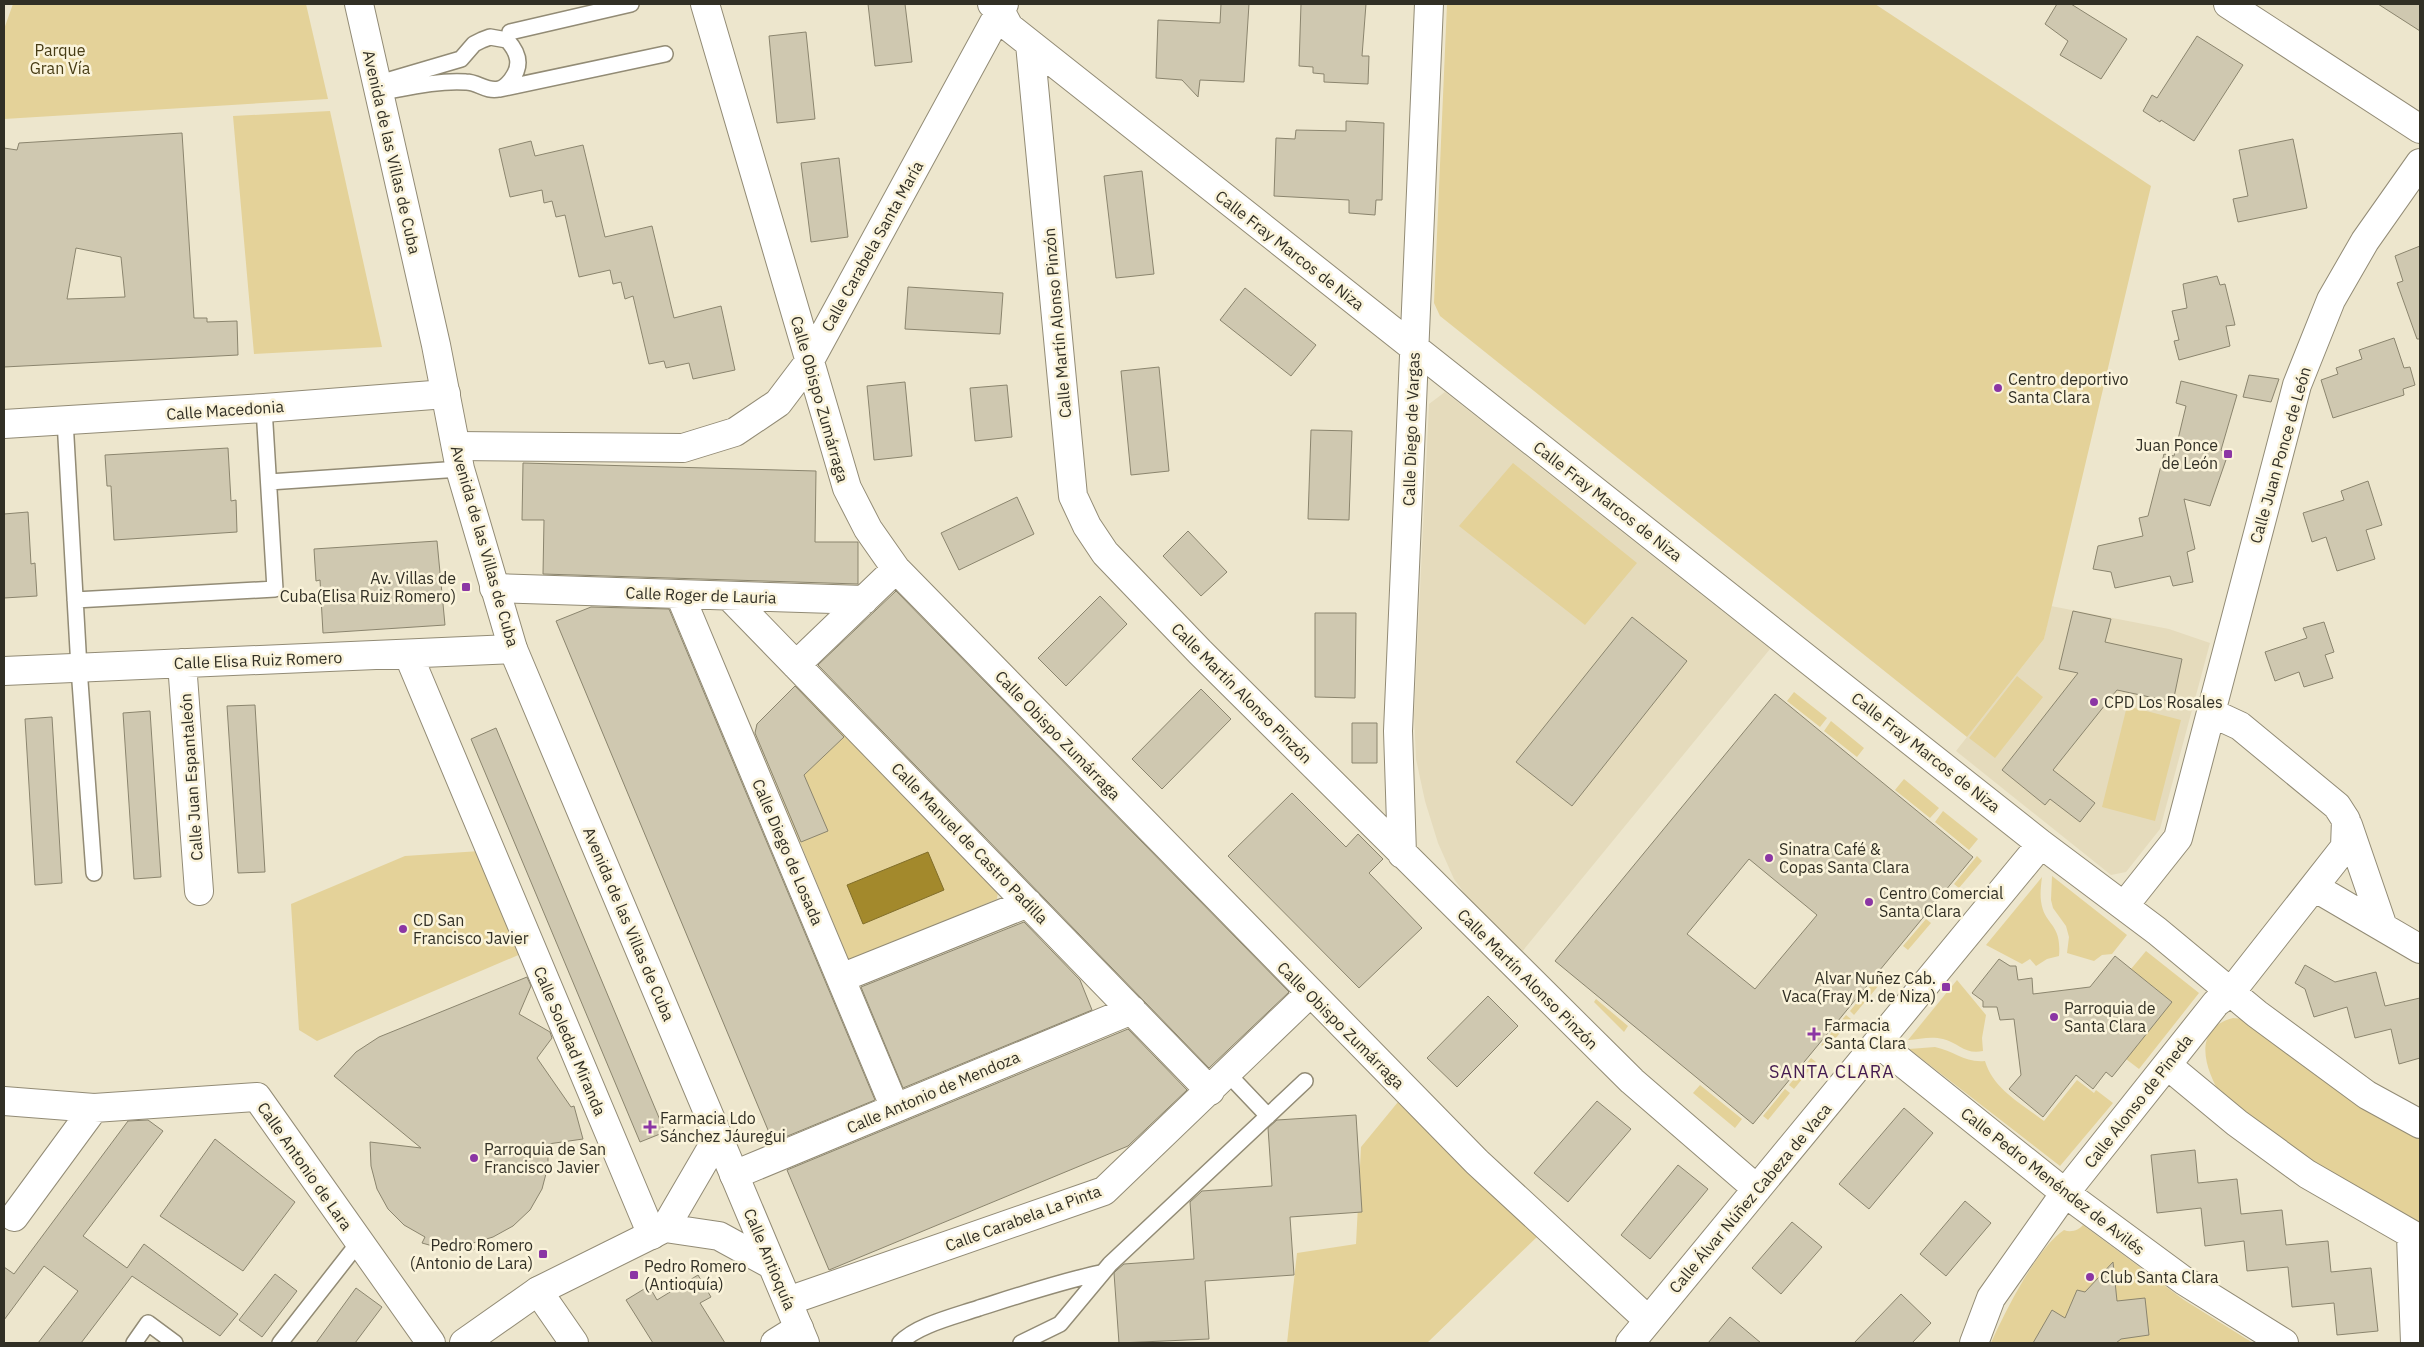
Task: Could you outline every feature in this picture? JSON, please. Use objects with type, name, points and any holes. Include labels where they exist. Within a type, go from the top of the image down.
[{"type":"street","name":"Avenida de las Villas de Cuba","points":[[359,4],[446,394],[458,457],[513,649],[734,1175]]},
{"type":"street","name":"Calle Obispo Zumárraga","points":[[705,4],[847,488],[868,528],[896,568],[1477,1162],[1648,1320]]},
{"type":"street","name":"Calle Diego de Vargas","points":[[1402,854],[1398,731],[1429,4]]},
{"type":"street","points":[[2228,4],[2420,129]]},
{"type":"street","name":"Calle Carabela Santa María","points":[[458,457],[683,448],[735,432],[778,403],[809,362],[999,6]]},
{"type":"street","name":"Calle Fray Marcos de Niza","points":[[999,6],[1009,27],[1030,44],[2041,844],[2124,906],[2257,1014],[2367,1095],[2420,1124]]},
{"type":"street","name":"Calle Martín Alonso Pinzón","points":[[1030,44],[1073,496],[1083,518],[1105,553],[1200,652],[1632,1081],[1757,1189]]},
{"type":"street","name":"Calle Juan Ponce de León","points":[[2124,906],[2178,838],[2296,385],[2331,300],[2365,240],[2420,163]]},
{"type":"street","name":"Calle Macedonia","points":[[4,424],[264,408],[446,394]]},
{"type":"street","points":[[796,664],[896,568]]},
{"type":"street","name":"Calle Roger de Lauria","points":[[494,588],[864,600]]},
{"type":"street","name":"Calle Diego de Losada","points":[[680,595],[895,1108]]},
{"type":"street","name":"Calle Manuel de Castro Padilla","points":[[730,596],[1132,1010],[1219,1082]]},
{"type":"street","name":"Calle Elisa Ruiz Romero","points":[[4,671],[513,649]]},
{"type":"street","name":"Calle Soledad Miranda","points":[[408,654],[658,1231]]},
{"type":"street","name":"Calle Juan Espantaleón","points":[[182,664],[199,891]]},
{"type":"street","points":[[2212,713],[2240,726],[2337,806],[2346,820],[2383,927]]},
{"type":"street","name":"Calle Alonso de Pineda","points":[[1974,1343],[1991,1298],[2065,1193],[2216,1003],[2231,992],[2344,847],[2346,820]]},
{"type":"street","name":"Calle Álvar Núñez Cabeza de Vaca","points":[[1630,1343],[2041,844]]},
{"type":"street","points":[[2314,887],[2420,949]]},
{"type":"street","points":[[841,978],[1028,902]]},
{"type":"street","name":"Calle Carabela La Pinta","points":[[788,1301],[1104,1191],[1310,993]]},
{"type":"street","name":"Calle Antonio de Mendoza","points":[[734,1175],[1132,1010]]},
{"type":"street","name":"Calle Pedro Menéndez de Avilés","points":[[1878,1043],[2065,1193],[2183,1280],[2284,1343]]},
{"type":"street","points":[[2167,1064],[2237,1123],[2307,1174],[2416,1238],[2415,1343]]},
{"type":"street","name":"Calle Antonio de Lara","points":[[4,1100],[94,1108],[257,1097],[430,1343]]},
{"type":"street","points":[[14,1217],[94,1108]]},
{"type":"street","points":[[464,1343],[538,1291],[658,1231],[718,1137]]},
{"type":"street","name":"Calle Antioquía","points":[[734,1175],[802,1335]]},
{"type":"street","points":[[658,1231],[719,1236],[772,1265]]},
{"type":"street","points":[[538,1291],[574,1343]]},
{"type":"street","points":[[775,1343],[802,1335]]},
{"type":"lane","points":[[510,32],[631,4]]},
{"type":"lane","points":[[377,88],[461,59],[474,44],[490,37],[507,40],[518,55],[517,72],[506,86],[497,90]]},
{"type":"lane","points":[[377,88],[464,81],[474,83],[487,90],[497,90],[665,54]]},
{"type":"lane","points":[[75,600],[275,589],[264,408]]},
{"type":"lane","points":[[64,420],[94,873]]},
{"type":"lane","points":[[269,482],[458,457]]},
{"type":"lane","points":[[1022,1343],[1060,1324],[1100,1273],[1305,1081]]},
{"type":"lane","points":[[1219,1082],[1268,1116]]},
{"type":"lane","points":[[280,1343],[359,1242]]},
{"type":"lane","points":[[900,1343],[906,1337],[945,1319],[1061,1282],[1100,1273]]},
{"type":"lane","points":[[134,1343],[148,1323],[175,1343]]},
{"type":"shaded area","points":[[1445,392],[1770,649],[1521,953],[1467,897],[1454,879],[1438,843],[1425,801],[1416,759],[1414,715],[1429,404]]},
{"type":"shaded area","name":"CPD Los Rosales","points":[[2051,606],[2169,629],[2210,643],[2160,829],[2126,872],[2111,875],[1956,751],[2044,639]]},
{"type":"shaded area","points":[[928,852],[944,890],[863,924],[847,885]]},
{"type":"green space","name":"Parque Gran Vía","points":[[13,4],[306,4],[328,99],[4,119],[4,29]]},
{"type":"green space","points":[[1447,4],[1875,4],[2151,186],[2044,639],[1967,737],[1440,316],[1434,303]]},
{"type":"green space","points":[[330,111],[382,347],[254,354],[233,116]]},
{"type":"green space","points":[[1513,463],[1637,563],[1585,625],[1459,526]]},
{"type":"green space","points":[[2017,676],[2043,697],[1995,758],[1969,738]]},
{"type":"green space","points":[[796,686],[998,892],[997,899],[849,961],[755,733],[757,724]]},
{"type":"green space","points":[[1794,692],[1827,718],[1820,727],[1787,701]]},
{"type":"green space","points":[[2127,706],[2181,720],[2155,821],[2102,807]]},
{"type":"green space","points":[[1831,721],[1864,748],[1857,757],[1824,731]]},
{"type":"green space","points":[[1904,779],[1939,808],[1930,818],[1895,790]]},
{"type":"green space","points":[[1943,811],[1978,839],[1969,850],[1935,822]]},
{"type":"green space","name":"CD San Francisco Javier","points":[[480,851],[523,953],[317,1041],[299,1030],[291,904],[405,856]]},
{"type":"green space","points":[[1977,856],[1982,861],[1959,888],[1954,884]]},
{"type":"green space","points":[[2052,876],[2127,935],[2112,954],[2102,955],[2094,961],[2067,953],[2069,937],[2066,926],[2053,908],[2051,900]]},
{"type":"green space","points":[[2042,877],[2041,901],[2045,915],[2058,937],[2059,956],[2047,959],[2036,966],[2030,959],[2022,964],[1986,945]]},
{"type":"green space","points":[[1926,919],[1931,923],[1908,950],[1903,946]]},
{"type":"green space","points":[[2146,951],[2199,993],[2139,1069],[2126,1059],[2172,1002],[2131,969]]},
{"type":"green space","points":[[1957,980],[1986,1015],[1982,1038],[1983,1051],[1967,1050],[1939,1038],[1908,1040]]},
{"type":"green space","points":[[1874,981],[1879,985],[1854,1015],[1850,1011]]},
{"type":"green space","points":[[1596,999],[1628,1026],[1624,1032],[1594,1002]]},
{"type":"green space","points":[[1846,1015],[1851,1019],[1827,1049],[1821,1045]]},
{"type":"green space","points":[[2233,1018],[2244,1019],[2420,1137],[2420,1227],[2337,1182],[2222,1097],[2211,1075],[2205,1052],[2211,1031],[2220,1023]]},
{"type":"green space","points":[[1935,1047],[1965,1059],[1985,1061],[1994,1080],[2001,1088],[2044,1121],[2077,1080],[2094,1093],[2096,1090],[2113,1103],[2060,1166],[1909,1049]]},
{"type":"green space","points":[[1811,1058],[1816,1062],[1794,1089],[1789,1085]]},
{"type":"green space","points":[[1700,1085],[1742,1119],[1735,1128],[1693,1093]]},
{"type":"green space","points":[[1785,1089],[1790,1093],[1768,1120],[1763,1116]]},
{"type":"green space","points":[[1398,1102],[1540,1234],[1427,1343],[1287,1343],[1297,1253],[1356,1244],[1361,1147]]},
{"type":"green space","name":"Club Santa Clara","points":[[2083,1225],[2184,1300],[2253,1343],[1991,1343],[2022,1282],[2043,1251],[2064,1230],[2075,1230]]},
{"type":"building","points":[[868,4],[905,4],[912,62],[875,66]]},
{"type":"building","points":[[1221,4],[1249,4],[1244,82],[1200,80],[1198,97],[1182,80],[1156,78],[1158,20],[1220,23]]},
{"type":"building","points":[[1301,4],[1366,4],[1362,56],[1369,56],[1368,84],[1324,82],[1324,74],[1313,73],[1313,67],[1299,66]]},
{"type":"building","points":[[2057,4],[2071,4],[2127,39],[2101,79],[2060,55],[2068,41],[2045,24]]},
{"type":"building","points":[[2378,4],[2420,4],[2420,31]]},
{"type":"building","points":[[806,32],[815,119],[777,123],[769,36]]},
{"type":"building","points":[[2197,36],[2243,65],[2194,141],[2143,111],[2152,95],[2157,98]]},
{"type":"building","points":[[1346,121],[1384,123],[1382,200],[1376,200],[1375,215],[1349,213],[1349,200],[1274,196],[1276,138],[1295,139],[1296,130],[1346,131]]},
{"type":"building","points":[[182,133],[194,318],[207,318],[207,322],[237,321],[238,355],[4,367],[4,148],[17,150],[19,143]],"holes":[[[76,248],[121,257],[125,297],[67,299]]]},
{"type":"building","points":[[2293,139],[2307,208],[2238,222],[2233,199],[2248,196],[2239,150]]},
{"type":"building","points":[[531,141],[535,156],[583,145],[605,237],[652,226],[674,318],[721,306],[735,370],[693,379],[689,363],[666,368],[664,361],[649,364],[633,296],[625,299],[621,282],[613,284],[610,270],[579,277],[565,215],[556,217],[552,201],[544,203],[542,190],[510,197],[499,149]]},
{"type":"building","points":[[839,158],[848,237],[811,242],[801,163]]},
{"type":"building","points":[[1142,171],[1154,274],[1116,278],[1104,176]]},
{"type":"building","points":[[2420,246],[2420,339],[2417,339],[2397,283],[2403,281],[2395,256]]},
{"type":"building","points":[[2217,276],[2220,285],[2225,284],[2235,325],[2226,326],[2230,346],[2179,360],[2174,341],[2179,340],[2172,311],[2187,308],[2183,284]]},
{"type":"building","points":[[908,287],[1003,293],[1000,334],[905,329]]},
{"type":"building","points":[[1245,288],[1316,345],[1291,376],[1220,320]]},
{"type":"building","points":[[2394,338],[2404,368],[2410,367],[2415,385],[2403,389],[2404,395],[2333,418],[2321,380],[2338,374],[2336,368],[2362,359],[2359,350]]},
{"type":"building","points":[[1159,367],[1169,471],[1131,475],[1121,371]]},
{"type":"building","points":[[2249,375],[2279,379],[2271,402],[2243,397]]},
{"type":"building","points":[[2181,381],[2237,395],[2221,450],[2228,454],[2210,506],[2184,499],[2195,549],[2187,552],[2193,582],[2173,586],[2170,576],[2115,588],[2111,572],[2093,569],[2098,546],[2143,536],[2139,518],[2148,516],[2164,454],[2174,456],[2186,406],[2176,403]]},
{"type":"building","points":[[905,382],[912,456],[874,460],[867,386]]},
{"type":"building","points":[[1007,385],[1012,437],[975,441],[970,388]]},
{"type":"building","points":[[1311,430],[1352,431],[1349,520],[1308,519]]},
{"type":"building","points":[[228,448],[231,501],[236,500],[237,532],[114,540],[111,486],[107,486],[105,455]]},
{"type":"building","points":[[523,463],[816,471],[815,542],[858,542],[858,584],[543,574],[544,520],[522,520]]},
{"type":"building","points":[[2368,481],[2382,525],[2366,530],[2375,559],[2337,571],[2326,537],[2312,542],[2303,513],[2344,500],[2341,491]]},
{"type":"building","points":[[1017,497],[1034,534],[959,570],[941,533]]},
{"type":"building","points":[[28,512],[31,564],[35,563],[37,596],[4,598],[4,514]]},
{"type":"building","points":[[1188,531],[1227,572],[1201,596],[1163,556]]},
{"type":"building","points":[[437,541],[445,625],[323,633],[320,580],[316,581],[314,549]]},
{"type":"building","points":[[896,591],[1289,992],[1209,1068],[818,665]]},
{"type":"building","points":[[1100,596],[1127,624],[1066,686],[1038,658]]},
{"type":"building","points":[[591,607],[669,609],[875,1100],[773,1142],[556,621]]},
{"type":"building","points":[[2073,611],[2111,619],[2105,642],[2182,659],[2173,702],[2117,690],[2053,770],[2095,803],[2080,822],[2050,799],[2045,805],[2002,770],[2078,673],[2059,669]]},
{"type":"building","points":[[1315,613],[1356,613],[1355,698],[1315,697]]},
{"type":"building","points":[[1632,617],[1687,661],[1572,806],[1516,762]]},
{"type":"building","points":[[2324,622],[2334,652],[2325,655],[2333,678],[2304,687],[2299,672],[2275,681],[2265,652],[2307,638],[2303,628]]},
{"type":"building","points":[[795,686],[844,737],[804,775],[828,831],[801,842],[755,733],[757,724]]},
{"type":"building","points":[[1201,689],[1231,719],[1162,789],[1132,759]]},
{"type":"building","name":"Centro Comercial Santa Clara","points":[[1775,694],[1973,857],[1753,1124],[1555,961]],"holes":[[[1749,859],[1817,915],[1755,989],[1687,934]]]},
{"type":"building","points":[[255,705],[265,872],[238,873],[227,706]]},
{"type":"building","points":[[150,711],[161,877],[134,879],[123,713]]},
{"type":"building","points":[[52,717],[62,883],[35,885],[25,719]]},
{"type":"building","points":[[1352,723],[1377,723],[1377,763],[1352,763]]},
{"type":"building","points":[[496,728],[665,1132],[640,1142],[471,739]]},
{"type":"building","points":[[1292,793],[1346,847],[1358,834],[1383,859],[1369,873],[1422,928],[1359,988],[1228,856]]},
{"type":"building","points":[[1024,922],[1080,980],[1092,1010],[903,1088],[861,987]]},
{"type":"building","points":[[2115,956],[2172,1002],[2112,1077],[2106,1072],[2093,1089],[2076,1075],[2043,1117],[2009,1089],[2021,1075],[2014,1019],[2000,1020],[1997,1007],[1983,1007],[1983,1001],[1972,993],[1999,959],[2010,966],[2016,966],[2018,980],[2032,978],[2033,994],[2090,987]]},
{"type":"building","points":[[2305,965],[2335,982],[2376,972],[2385,1006],[2420,998],[2420,1058],[2399,1064],[2391,1029],[2355,1038],[2347,1007],[2314,1017],[2305,989],[2295,983]]},
{"type":"building","name":"Parroquia de San Francisco Javier","points":[[527,977],[531,986],[519,1014],[550,1032],[552,1038],[537,1058],[571,1107],[574,1106],[583,1139],[548,1144],[548,1166],[542,1189],[530,1210],[513,1226],[493,1237],[473,1243],[474,1250],[447,1250],[422,1243],[425,1237],[404,1225],[388,1209],[377,1189],[371,1166],[370,1142],[421,1148],[334,1076],[356,1052],[379,1037]]},
{"type":"building","points":[[1488,996],[1518,1026],[1457,1087],[1427,1058]]},
{"type":"building","points":[[1128,1029],[1187,1090],[1128,1146],[829,1270],[787,1170]]},
{"type":"building","points":[[1597,1101],[1631,1129],[1568,1202],[1534,1173]]},
{"type":"building","points":[[1904,1108],[1933,1133],[1869,1209],[1839,1184]]},
{"type":"building","points":[[1356,1115],[1362,1212],[1290,1217],[1294,1275],[1205,1281],[1209,1339],[1119,1343],[1114,1273],[1117,1270],[1124,1264],[1194,1259],[1190,1202],[1202,1191],[1272,1186],[1268,1128],[1277,1120]]},
{"type":"building","points":[[148,1120],[163,1131],[83,1236],[127,1268],[144,1244],[238,1314],[220,1336],[132,1276],[81,1343],[38,1343],[78,1291],[44,1266],[4,1320],[4,1267],[14,1274],[128,1121]]},
{"type":"building","points":[[215,1139],[295,1202],[243,1271],[160,1216]]},
{"type":"building","points":[[2195,1150],[2198,1183],[2237,1179],[2241,1214],[2282,1210],[2286,1245],[2328,1241],[2331,1272],[2371,1268],[2378,1331],[2337,1335],[2334,1303],[2292,1307],[2288,1267],[2247,1271],[2244,1241],[2205,1246],[2201,1208],[2157,1213],[2151,1155]]},
{"type":"building","points":[[1678,1165],[1708,1189],[1650,1259],[1621,1235]]},
{"type":"building","points":[[1965,1201],[1991,1223],[1946,1276],[1920,1254]]},
{"type":"building","points":[[1792,1222],[1822,1247],[1781,1294],[1752,1268]]},
{"type":"building","points":[[2113,1262],[2117,1301],[2145,1298],[2149,1335],[2121,1339],[2116,1343],[2033,1343],[2052,1310],[2065,1318],[2077,1290],[2085,1292]]},
{"type":"building","points":[[275,1274],[297,1291],[262,1337],[239,1320]]},
{"type":"building","points":[[698,1275],[711,1297],[700,1303],[725,1343],[653,1343],[626,1300],[649,1286],[657,1300]]},
{"type":"building","points":[[356,1288],[382,1307],[355,1343],[316,1343]]},
{"type":"building","points":[[1901,1294],[1931,1323],[1912,1343],[1854,1343]]},
{"type":"building","points":[[1730,1317],[1761,1343],[1708,1343]]},
{"type":"place","name":"Centro deportivo Santa Clara","points":[[1998,388]]},
{"type":"place","name":"Juan Ponce de León","points":[[2228,454]]},
{"type":"place","name":"Av. Villas de Cuba(Elisa Ruiz Romero)","points":[[466,587]]},
{"type":"place","name":"CPD Los Rosales","points":[[2094,702]]},
{"type":"place","name":"Sinatra Café & Copas Santa Clara","points":[[1769,858]]},
{"type":"place","name":"Centro Comercial Santa Clara","points":[[1869,902]]},
{"type":"place","name":"CD San Francisco Javier","points":[[403,929]]},
{"type":"place","name":"Alvar Nuñez Cab. Vaca(Fray M. de Niza)","points":[[1946,987]]},
{"type":"place","name":"Parroquia de Santa Clara","points":[[2054,1017]]},
{"type":"place","name":"Farmacia Santa Clara","points":[[1814,1034]]},
{"type":"place","name":"Farmacia Ldo Sánchez Jáuregui","points":[[650,1127]]},
{"type":"place","name":"Parroquia de San Francisco Javier","points":[[474,1158]]},
{"type":"place","name":"Pedro Romero (Antonio de Lara)","points":[[543,1254]]},
{"type":"place","name":"Pedro Romero (Antioquía)","points":[[634,1275]]},
{"type":"place","name":"Club Santa Clara","points":[[2090,1277]]},
{"type":"district","name":"SANTA CLARA","points":[[1832,1072]]}]
